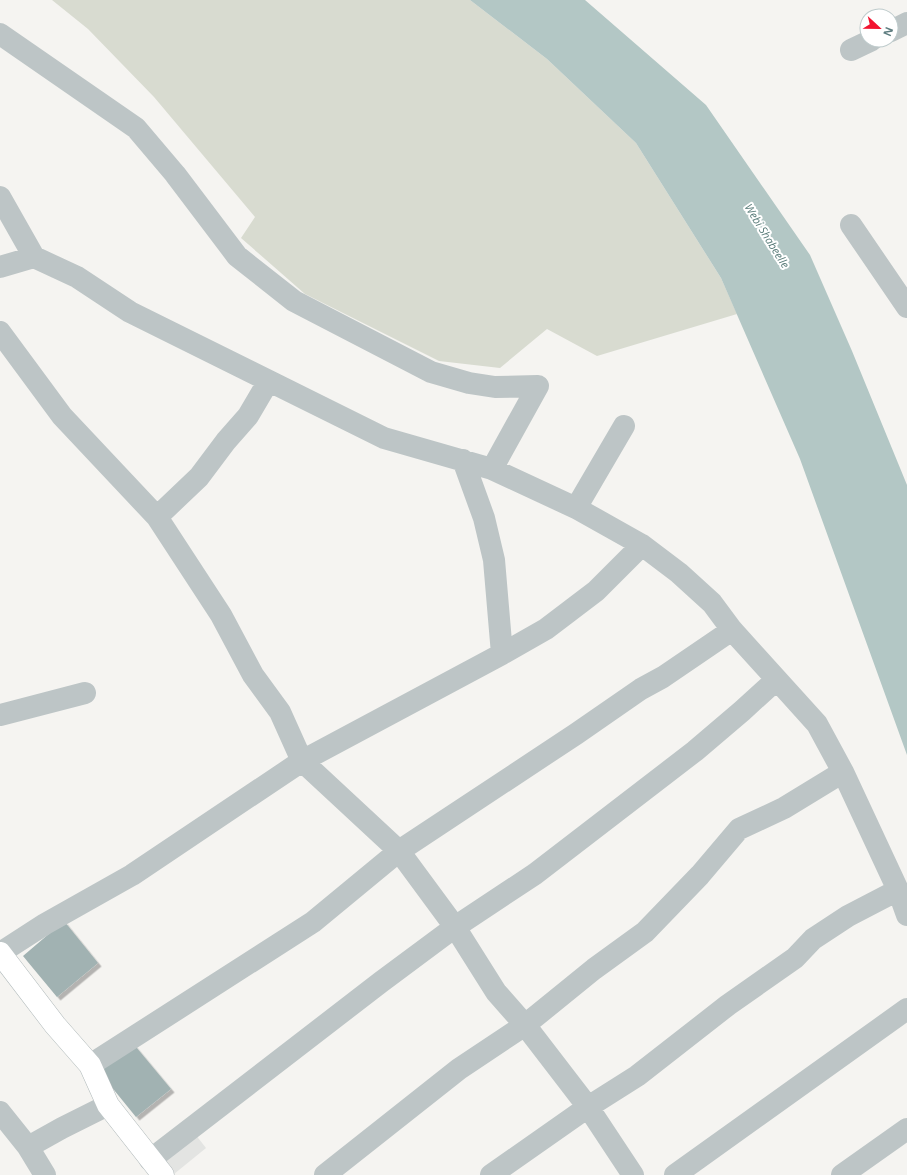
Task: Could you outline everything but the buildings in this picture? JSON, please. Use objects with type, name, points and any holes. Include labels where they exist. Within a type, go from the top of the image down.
[{"type":"main road","points":[[0,953],[55,1025],[90,1065],[108,1105],[157,1168]]},
{"type":"street","points":[[0,34],[136,128],[175,174],[237,256],[294,301],[431,372],[495,387],[538,386],[492,469]]},
{"type":"street","points":[[851,50],[859,46]]},
{"type":"street","points":[[0,197],[34,257],[77,277],[130,312],[220,356],[268,382],[384,438],[492,469],[576,508],[642,544],[679,573],[712,603],[732,630],[817,724],[842,772],[898,890],[907,915]]},
{"type":"street","points":[[851,225],[907,307]]},
{"type":"street","points":[[0,267],[34,257]]},
{"type":"street","points":[[0,332],[62,416],[156,517],[221,615],[253,675],[280,712],[302,761],[399,851],[455,927],[496,992],[525,1025],[588,1108],[633,1175]]},
{"type":"street","points":[[156,517],[199,477],[226,441],[248,416],[268,382]]},
{"type":"street","points":[[576,508],[624,426]]},
{"type":"street","points":[[463,460],[484,518],[494,560],[502,654]]},
{"type":"street","points":[[0,953],[44,924],[132,875],[302,761],[502,654],[546,628],[596,592],[642,544]]},
{"type":"street","points":[[90,1065],[164,1016],[313,922],[399,851],[576,734],[640,689],[663,677],[732,630]]},
{"type":"street","points":[[157,1168],[226,1103],[305,1040],[455,927],[535,874],[695,751],[742,712],[776,680]]},
{"type":"street","points":[[0,715],[85,693]]},
{"type":"street","points":[[325,1175],[459,1069],[525,1025],[594,969],[645,932],[700,875],[739,829],[784,808],[842,772]]},
{"type":"street","points":[[491,1175],[637,1076],[728,1005],[795,958],[813,938],[848,916],[898,890]]},
{"type":"street","points":[[675,1175],[907,1009]]},
{"type":"street","points":[[28,1147],[108,1105]]},
{"type":"street","points":[[0,1112],[28,1147],[45,1175]]},
{"type":"street","points":[[842,1175],[907,1130]]},
{"type":"shaded area","points":[[52,0],[470,0],[547,59],[636,143],[721,278],[737,314],[597,356],[547,329],[500,368],[439,361],[305,294],[241,238],[255,217],[154,97],[88,29]]},
{"type":"shaded area","points":[[195,1134],[206,1148],[174,1174],[163,1160]]},
{"type":"water","name":"Webi Shabeelle","points":[[470,0],[585,0],[706,105],[810,255],[852,351],[907,485],[907,755],[800,459],[721,278],[636,143],[547,59]]}]
